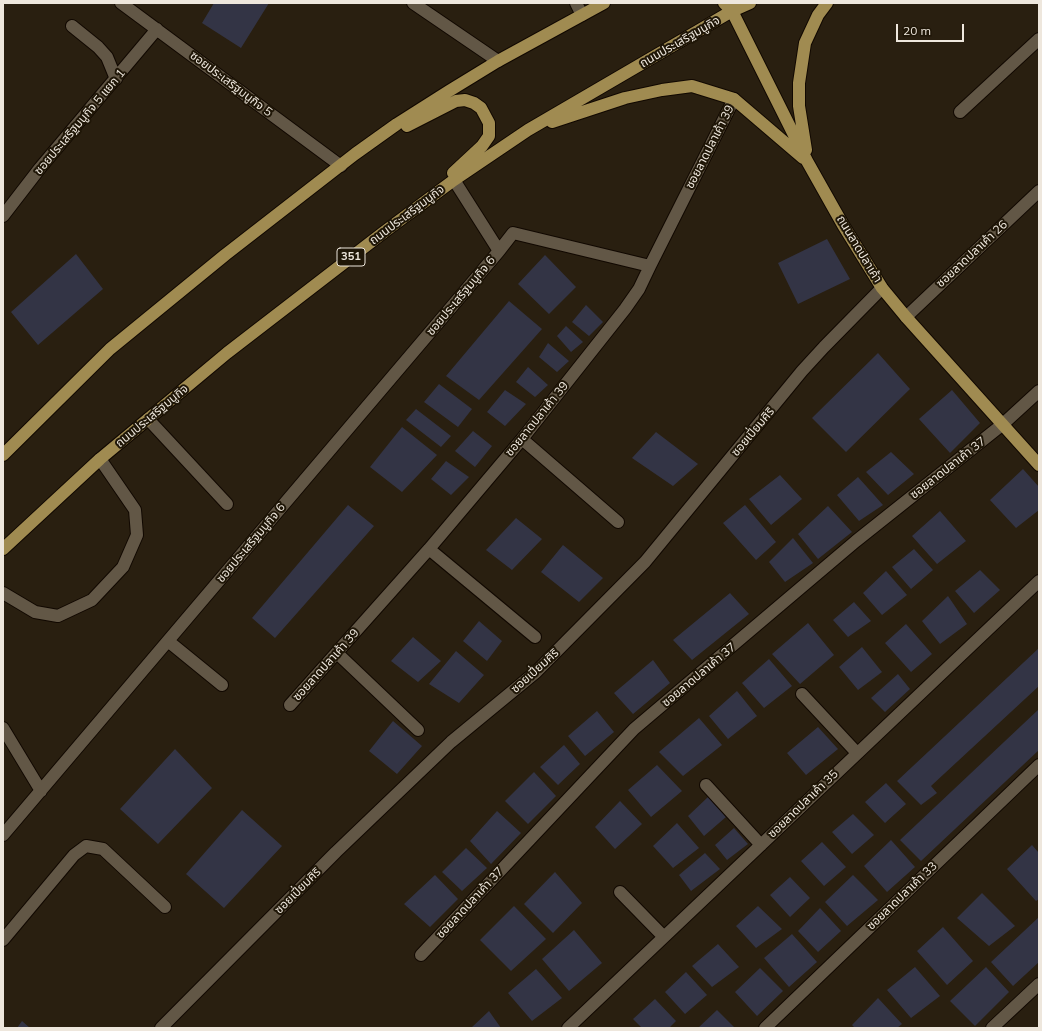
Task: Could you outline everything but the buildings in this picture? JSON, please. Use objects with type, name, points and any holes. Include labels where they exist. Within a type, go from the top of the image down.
[{"type":"main road","points":[[582,15],[590,3]]},
{"type":"main road","points":[[3,455],[110,349],[224,255],[340,166],[449,90],[498,61],[604,3]]},
{"type":"main road","name":"ถนนประเสริฐมนูกิจ","points":[[3,549],[100,459],[227,353],[454,180],[528,130],[728,7],[750,3]]},
{"type":"main road","points":[[807,161],[799,106],[799,82],[805,43],[818,15],[827,3]]},
{"type":"main road","name":"ถนนลาดปลาเค้า","points":[[728,7],[807,161],[843,225],[882,288],[906,317],[1004,424],[1039,465]]},
{"type":"main road","points":[[528,130],[626,98],[662,90],[692,86],[734,100],[807,161]]},
{"type":"main road","points":[[356,154],[456,101],[465,100],[474,103],[481,108],[489,123],[489,136],[482,146],[458,169],[384,232]]},
{"type":"street","name":"ซอยประเสริฐมนูกิจ 5","points":[[121,3],[340,166]]},
{"type":"street","points":[[413,3],[498,61]]},
{"type":"street","points":[[576,3],[582,15]]},
{"type":"street","points":[[72,26],[98,47],[107,57],[116,80]]},
{"type":"street","name":"ซอยประเสริฐมนูกิจ 5 แยก 1","points":[[3,216],[40,168],[116,80],[157,29]]},
{"type":"street","points":[[960,112],[1039,40]]},
{"type":"street","name":"ซอยลาดปลาเค้า 39","points":[[290,705],[429,549],[522,439],[639,290],[734,100]]},
{"type":"street","name":"ซอยประเสริฐมนูกิจ 6","points":[[454,180],[499,251]]},
{"type":"street","name":"ซอยลาดปลาเค้า 26","points":[[906,317],[1039,191]]},
{"type":"street","name":"ซอยประเสริฐมนูกิจ 6","points":[[3,835],[513,233],[650,266]]},
{"type":"street","name":"ซอยเปี่ยมศิริ","points":[[161,1028],[336,852],[451,742],[536,672],[645,562],[820,352],[882,288]]},
{"type":"street","name":"ซอยลาดปลาเค้า 37","points":[[421,954],[634,729],[856,541],[1004,424],[1039,391]]},
{"type":"street","points":[[148,419],[227,504]]},
{"type":"street","points":[[522,439],[618,522]]},
{"type":"street","points":[[3,593],[35,612],[58,616],[92,600],[123,567],[137,535],[135,510],[100,459]]},
{"type":"street","points":[[429,549],[535,637]]},
{"type":"street","name":"ซอยลาดปลาเค้า 35","points":[[568,1028],[1039,581]]},
{"type":"street","points":[[168,641],[222,685]]},
{"type":"street","points":[[337,653],[418,730]]},
{"type":"street","points":[[802,694],[857,753]]},
{"type":"street","points":[[3,728],[40,791]]},
{"type":"street","name":"ซอยลาดปลาเค้า 33","points":[[765,1028],[1039,765]]},
{"type":"street","points":[[706,785],[761,845]]},
{"type":"street","points":[[3,940],[74,855],[86,846],[104,849],[165,907]]},
{"type":"street","points":[[620,892],[664,937]]},
{"type":"street","points":[[992,1028],[1039,984]]}]
